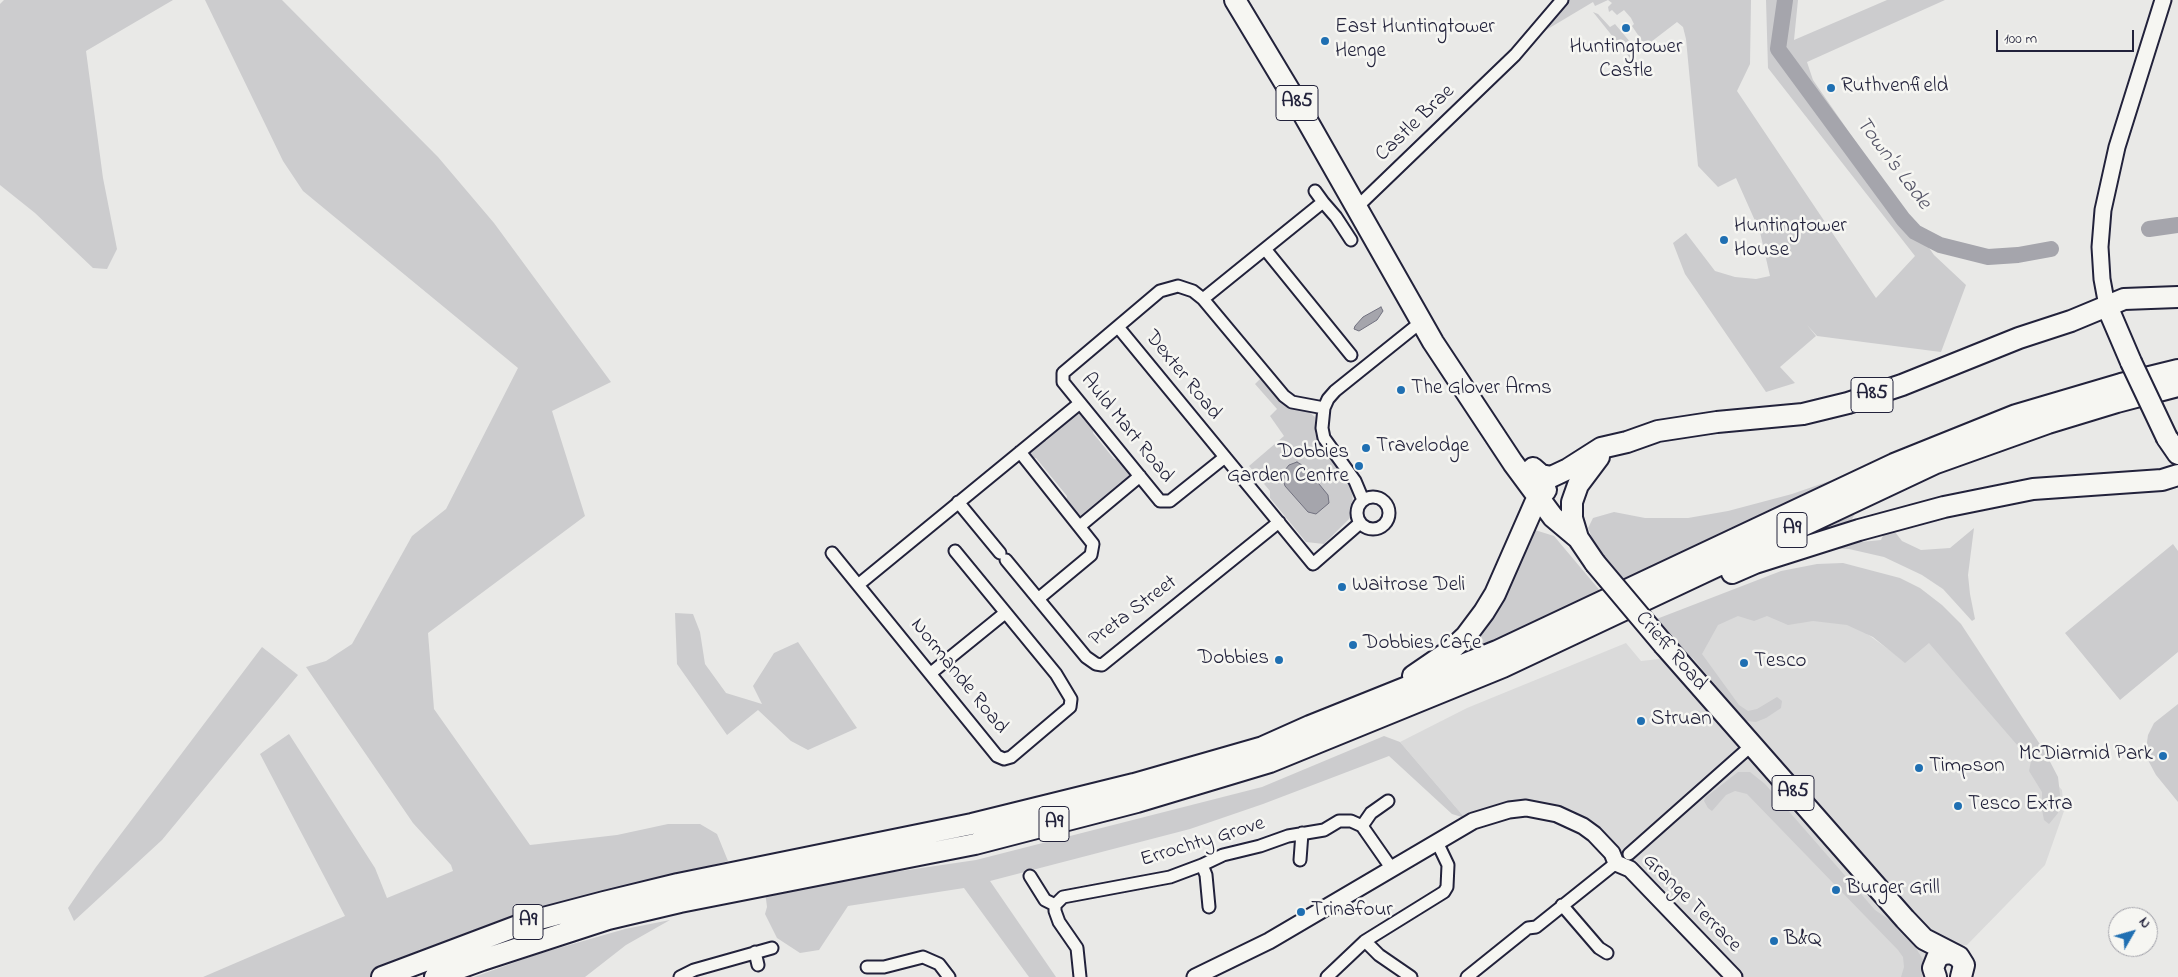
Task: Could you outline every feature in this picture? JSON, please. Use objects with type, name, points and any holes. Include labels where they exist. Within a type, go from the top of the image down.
[{"type":"highway","name":"A85","points":[[1235,0],[1421,322],[1513,463],[1549,492]]},
{"type":"highway","points":[[2173,446],[2131,362],[2107,306],[2124,299],[2178,297]]},
{"type":"highway","name":"A85","points":[[1549,492],[1599,457],[1627,442],[1658,431],[1717,422],[1803,414],[1848,403],[1902,385],[2019,338],[2071,321],[2107,306]]},
{"type":"highway","name":"A9","points":[[382,977],[528,922],[678,884],[972,824],[1134,784],[1263,747],[1310,726],[1497,651],[1894,464],[2016,415],[2121,384],[2178,370]]},
{"type":"highway","name":"A9","points":[[1503,666],[1936,463],[2048,423],[2178,386]]},
{"type":"highway","name":"A85","points":[[1478,408],[1533,468],[1549,492]]},
{"type":"highway","points":[[1549,492],[1601,448],[1627,442]]},
{"type":"highway","name":"A85","points":[[1578,538],[1572,518],[1572,502],[1578,485],[1599,457]]},
{"type":"highway","name":"A9","points":[[435,977],[608,919],[680,902],[975,844],[1146,800],[1270,762],[1503,666],[1615,624],[1755,562],[1859,530],[1944,507],[2033,489],[2162,480],[2178,475]]},
{"type":"highway","name":"A9","points":[[1358,708],[1428,667],[1466,636],[1495,594],[1535,503],[1549,492]]},
{"type":"highway","name":"Crieff Road","points":[[1549,492],[1553,517],[1578,538],[1595,563],[1664,645],[1924,939],[1937,969],[1962,960],[1964,969],[1961,977]]},
{"type":"street","name":"Castle Brae","points":[[1356,208],[1515,55],[1562,0]]},
{"type":"street","points":[[2107,306],[2103,287],[2100,247],[2103,210],[2116,147],[2163,0]]},
{"type":"street","points":[[1315,192],[1336,217],[1350,240]]},
{"type":"street","points":[[1203,299],[1323,202]]},
{"type":"street","points":[[1265,250],[1351,355]]},
{"type":"street","name":"Auld Mart Road","points":[[1224,457],[1170,501],[1160,501],[1063,382],[1064,373],[1160,291],[1178,286],[1193,291],[1203,299],[1284,396],[1292,402],[1324,408]]},
{"type":"street","points":[[1364,500],[1355,481],[1324,438],[1322,428],[1324,408],[1328,398],[1335,391],[1421,322]]},
{"type":"street","name":"Dexter Road","points":[[1118,327],[1313,564],[1360,523]]},
{"type":"street","points":[[858,585],[1080,404]]},
{"type":"street","points":[[1020,452],[1080,526],[1093,544],[1094,549],[1091,555],[1038,599]]},
{"type":"street","points":[[1080,526],[1140,476]]},
{"type":"street","points":[[1373,498],[1386,504],[1388,514],[1385,524],[1377,529],[1368,528],[1360,523],[1358,508],[1364,500],[1373,498]]},
{"type":"street","name":"Preta Street","points":[[958,502],[1086,657],[1096,664],[1102,665],[1279,522]]},
{"type":"street","name":"Normande Road","points":[[832,553],[997,756],[1004,759],[1011,757],[1070,706],[1071,699],[1056,674],[955,551]]},
{"type":"street","points":[[931,673],[1005,613]]},
{"type":"street","points":[[1629,854],[1752,745]]},
{"type":"street","points":[[1388,801],[1371,812],[1362,826],[1392,869]]},
{"type":"street","points":[[1195,977],[1219,972],[1437,842],[1485,816],[1526,808],[1557,814],[1583,826],[1594,834],[1612,853],[1616,863],[1536,927],[1528,928],[1467,977]]},
{"type":"street","name":"Errochty Grove","points":[[1055,906],[1063,897],[1072,894],[1170,877],[1223,855],[1260,846],[1302,832],[1312,833],[1324,830],[1339,820],[1351,821],[1362,826]]},
{"type":"street","points":[[1300,860],[1302,832]]},
{"type":"street","points":[[1327,977],[1365,941],[1444,892],[1447,887],[1448,865],[1437,842]]},
{"type":"street","name":"Grange Terrace","points":[[1616,863],[1630,869],[1734,977]]},
{"type":"street","points":[[1202,865],[1206,875],[1209,907]]},
{"type":"street","points":[[1030,876],[1046,900],[1055,906],[1059,922],[1077,948],[1080,977]]},
{"type":"street","points":[[1562,905],[1599,948],[1607,953]]},
{"type":"street","points":[[1365,941],[1379,955],[1410,977]]},
{"type":"street","points":[[680,977],[694,970],[772,948]]},
{"type":"street","points":[[755,952],[758,965]]},
{"type":"street","points":[[867,967],[884,967],[923,957],[939,964],[949,977]]},
{"type":"shaded area","points":[[4,0],[173,0],[86,51],[103,178],[117,249],[107,269],[93,268],[35,213],[0,185],[0,4]]},
{"type":"shaded area","points":[[205,0],[282,0],[438,157],[494,223],[611,382],[552,411],[585,516],[428,633],[434,709],[530,845],[617,835],[668,824],[700,824],[717,834],[728,861],[514,917],[373,977],[203,977],[345,916],[260,754],[289,734],[375,868],[387,898],[453,871],[451,865],[413,823],[306,667],[326,661],[352,644],[412,536],[446,509],[518,368],[303,191],[283,161]]},
{"type":"shaded area","points":[[1567,0],[1608,0],[1595,6],[1593,2],[1536,36]]},
{"type":"shaded area","points":[[1608,0],[1751,0],[1750,64],[1737,91],[1876,298],[1915,256],[1768,68],[1766,0],[1798,0],[1794,40],[1887,0],[1945,0],[1807,62],[1813,80],[1934,255],[1966,285],[1941,352],[1817,336],[1807,325],[1816,336],[1780,367],[1795,383],[1766,392],[1685,274],[1673,243],[1686,233],[1715,271],[1735,277],[1756,279],[1770,276],[1760,232],[1736,178],[1718,187],[1698,166],[1686,39],[1683,27],[1677,22],[1630,58],[1593,12],[1598,14],[1610,27],[1615,24],[1631,43],[1640,38],[1632,26],[1634,24],[1631,18],[1624,10],[1617,15],[1612,10],[1609,12],[1608,7],[1612,3]]},
{"type":"shaded area","points":[[1381,307],[1383,311],[1377,320],[1359,331],[1354,329],[1363,317]]},
{"type":"shaded area","points":[[1260,379],[1283,403],[1294,409],[1308,411],[1315,417],[1315,433],[1320,446],[1346,477],[1352,489],[1353,506],[1349,519],[1324,544],[1306,542],[1270,498],[1270,491],[1249,466],[1284,436],[1270,416],[1277,409],[1255,384]]},
{"type":"shaded area","points":[[1077,412],[1082,412],[1094,427],[1093,433],[1114,459],[1121,460],[1132,473],[1127,483],[1121,482],[1080,516],[1076,514],[1066,501],[1067,496],[1036,458],[1031,459],[1030,453],[1031,447],[1040,441],[1046,441]]},
{"type":"shaded area","points":[[1919,450],[1626,588],[1600,557],[1588,528],[1593,518],[1614,512],[1645,518],[1688,518],[1728,511],[1792,494]]},
{"type":"shaded area","points":[[1297,462],[1305,467],[1328,495],[1329,503],[1316,514],[1308,512],[1285,486],[1282,476],[1285,470],[1289,465]]},
{"type":"shaded area","points":[[1855,514],[1849,524],[1861,542],[1881,540],[1888,523],[1902,541],[1921,550],[1950,548],[1974,528],[1968,575],[1975,619],[1972,621],[1943,589],[1922,575],[1884,557],[1849,549],[1821,548],[1758,563],[1707,584]]},
{"type":"shaded area","points":[[1535,530],[1554,536],[1607,599],[1437,667]]},
{"type":"shaded area","points":[[2173,544],[2178,551],[2178,652],[2120,700],[2065,633]]},
{"type":"shaded area","points":[[1843,563],[1900,578],[1920,588],[1942,605],[1961,624],[2045,752],[2058,777],[2060,794],[2058,813],[2049,824],[2044,820],[2042,792],[2029,771],[2031,761],[1929,643],[1905,663],[1873,637],[1847,625],[1813,621],[1788,625],[1767,616],[1754,621],[1738,616],[1718,625],[1702,654],[1739,705],[1748,711],[1757,709],[1777,697],[1782,701],[1781,708],[1756,722],[1746,721],[1693,658],[1666,637],[1654,620],[1781,571],[1817,564]]},
{"type":"shaded area","points":[[675,613],[693,614],[700,632],[705,664],[726,693],[762,704],[753,686],[774,653],[798,642],[857,728],[808,750],[791,741],[758,710],[727,735],[677,664]]},
{"type":"shaded area","points":[[1727,613],[1848,620],[1903,660],[1928,638],[2062,790],[2064,811],[2045,865],[1967,945],[1948,947],[1927,962],[1923,977],[1741,977],[1615,845],[1572,810],[1513,801],[1465,818],[1400,742],[1467,708],[1626,643],[1641,661],[1659,659],[1707,624]]},
{"type":"shaded area","points":[[262,647],[298,675],[162,840],[74,921],[68,908],[96,867]]},
{"type":"shaded area","name":"McDiarmid Park","points":[[2178,704],[2178,802],[2156,775],[2149,762],[2146,749],[2148,735],[2154,723]]},
{"type":"shaded area","points":[[1384,736],[1400,742],[1465,818],[1452,814],[1389,756],[1263,804],[1190,829],[990,881],[1056,977],[1029,977],[964,888],[848,906],[819,950],[800,953],[777,938],[765,914],[767,907],[765,891],[976,860],[1262,787]]},
{"type":"shaded area","points":[[1738,772],[1750,772],[1765,784],[1875,910],[1894,923],[1911,940],[1925,963],[1922,977],[1901,977],[1904,967],[1903,957],[1898,950],[1747,794],[1735,791],[1726,795],[1712,811],[1708,808],[1704,801],[1706,797]]},
{"type":"shaded area","points":[[670,920],[626,945],[585,977],[474,977],[538,954],[625,929]]},
{"type":"waterway","name":"Town's Lade","points":[[1785,0],[1778,49],[1903,219],[1915,232],[1940,245],[1988,257],[2018,255],[2051,249]]},
{"type":"waterway","name":"Town's Lade","points":[[2149,229],[2178,225]]},
{"type":"place","name":"Huntingtower Castle","points":[[1626,28]]},
{"type":"place","name":"East Huntingtower Henge","points":[[1325,41]]},
{"type":"place","name":"Ruthvenfield","points":[[1831,88]]},
{"type":"place","name":"Huntingtower House","points":[[1724,240]]},
{"type":"place","name":"The Glover Arms","points":[[1401,390]]},
{"type":"place","name":"Travelodge","points":[[1366,448]]},
{"type":"place","name":"Dobbies Garden Centre","points":[[1359,466]]},
{"type":"place","name":"Waitrose Deli","points":[[1342,587]]},
{"type":"place","name":"Dobbies Cafe","points":[[1353,645]]},
{"type":"place","name":"Dobbies","points":[[1279,660]]},
{"type":"place","name":"Tesco","points":[[1744,663]]},
{"type":"place","name":"Struan","points":[[1641,721]]},
{"type":"place","name":"McDiarmid Park","points":[[2163,756]]},
{"type":"place","name":"Timpson","points":[[1919,768]]},
{"type":"place","name":"Tesco Extra","points":[[1958,806]]},
{"type":"place","name":"Burger Grill","points":[[1836,890]]},
{"type":"place","name":"Trinafour","points":[[1301,912]]},
{"type":"place","name":"B&Q","points":[[1774,941]]}]
